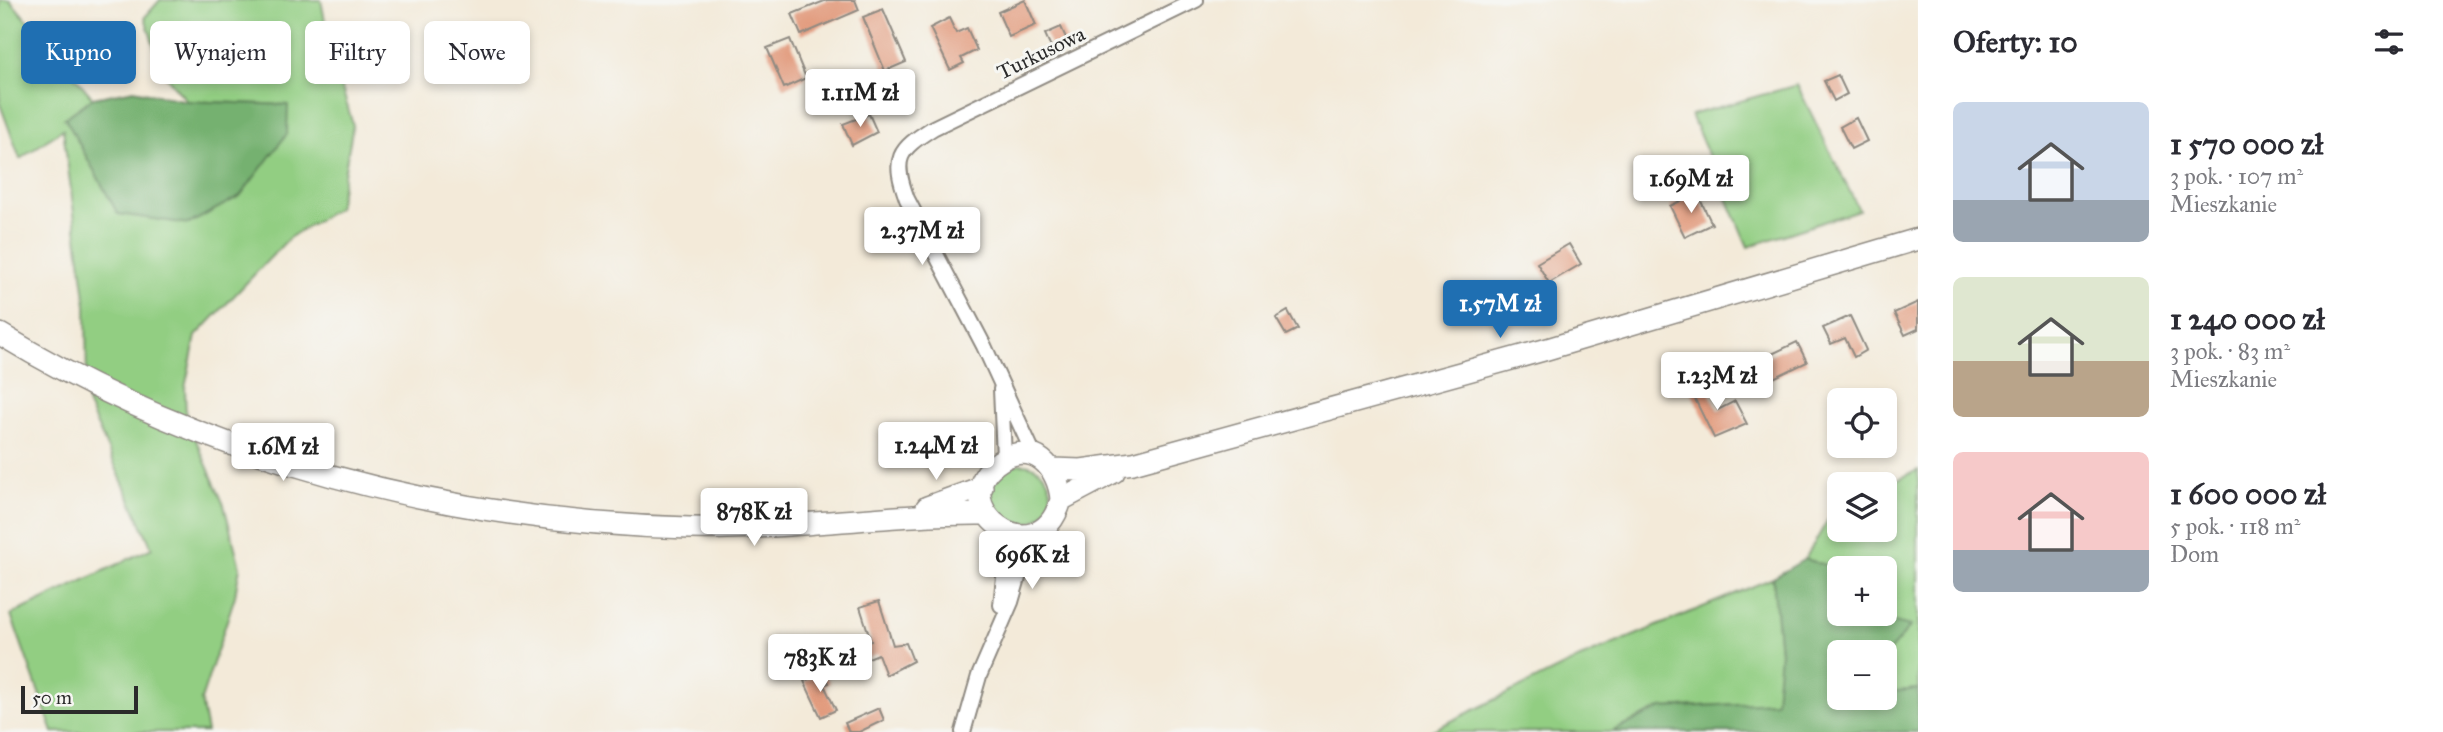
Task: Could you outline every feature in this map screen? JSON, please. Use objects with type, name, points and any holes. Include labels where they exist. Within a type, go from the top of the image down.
[{"type":"main road","points":[[1044,463],[1060,484],[1061,500],[1051,522],[1031,533],[1021,535],[1001,529],[985,514],[982,487],[986,475],[1004,458],[1019,454],[1044,463],[1081,470],[1133,463],[1518,357],[1918,236]]},
{"type":"main road","points":[[0,334],[61,369],[194,430],[319,473],[431,500],[564,520],[691,528],[787,526],[905,515],[985,514]]},
{"type":"main road","points":[[1061,500],[1085,485],[1133,463]]},
{"type":"main road","points":[[905,515],[982,487]]},
{"type":"street","name":"Turkusowa","points":[[1001,380],[907,200],[900,172],[905,146],[933,128],[1196,0]]},
{"type":"street","points":[[1001,380],[1004,458]]},
{"type":"street","points":[[1001,380],[1044,463]]},
{"type":"street","points":[[996,634],[1006,558],[1001,529]]},
{"type":"street","points":[[963,732],[996,634],[1011,602],[1031,533]]},
{"type":"green space","points":[[0,0],[10,0],[28,21],[21,21],[21,84],[81,84],[93,98],[65,118],[288,105],[187,101],[172,84],[291,84],[291,21],[150,21],[150,33],[145,17],[160,0],[321,0],[325,21],[305,21],[305,84],[341,84],[353,125],[338,208],[289,238],[196,336],[185,388],[186,417],[224,505],[240,567],[235,596],[201,700],[207,732],[53,732],[11,615],[152,548],[87,403],[86,305],[63,129],[20,159],[0,104]]},
{"type":"green space","points":[[1797,85],[1859,210],[1748,247],[1691,115]]},
{"type":"green space","points":[[134,90],[187,101],[288,105],[287,134],[240,196],[189,224],[118,214],[65,118],[93,98]]},
{"type":"green space","points":[[1015,464],[1027,464],[1046,477],[1051,494],[1049,506],[1038,519],[1027,524],[1015,524],[996,511],[991,500],[991,488],[1004,469]]},
{"type":"green space","points":[[1918,470],[1918,689],[1897,691],[1897,642],[1910,626],[1897,623],[1897,556],[1827,556],[1827,565],[1805,559],[1827,521],[1827,542],[1897,542],[1897,480]]},
{"type":"green space","points":[[1805,559],[1827,565],[1827,626],[1897,626],[1897,623],[1911,626],[1897,642],[1897,640],[1827,640],[1827,710],[1897,710],[1897,691],[1918,689],[1918,732],[1611,732],[1661,708],[1776,702],[1780,652],[1773,578]]},
{"type":"green space","points":[[1773,578],[1780,652],[1777,702],[1661,708],[1611,732],[1429,732],[1580,658]]},
{"type":"building","points":[[827,0],[855,0],[859,10],[801,35],[792,14]]},
{"type":"building","points":[[1025,0],[1036,25],[1009,37],[998,12]]},
{"type":"building","points":[[883,9],[906,62],[885,71],[863,17]]},
{"type":"building","points":[[949,18],[956,33],[967,28],[977,50],[961,58],[964,63],[950,70],[930,28]]},
{"type":"building","points":[[1061,27],[1067,40],[1051,47],[1045,34]]},
{"type":"building","points":[[790,39],[806,78],[784,88],[767,48]]},
{"type":"building","points":[[1838,75],[1847,94],[1834,101],[1824,81]]},
{"type":"building","points":[[869,114],[877,132],[852,145],[843,124]]},
{"type":"building","points":[[1856,118],[1867,141],[1851,149],[1840,127]]},
{"type":"building","points":[[1697,193],[1712,224],[1685,237],[1670,206]]},
{"type":"building","points":[[1569,244],[1581,264],[1549,283],[1537,263]]},
{"type":"building","points":[[1918,302],[1918,329],[1905,335],[1894,313]]},
{"type":"building","points":[[1288,311],[1298,329],[1286,335],[1276,318]]},
{"type":"building","points":[[1850,316],[1866,350],[1854,357],[1845,338],[1831,344],[1823,328]]},
{"type":"building","points":[[1797,342],[1807,362],[1767,381],[1757,361]]},
{"type":"building","points":[[1703,380],[1718,410],[1735,401],[1747,424],[1714,438],[1689,387]]},
{"type":"building","points":[[879,601],[893,645],[906,643],[913,661],[886,675],[878,654],[828,675],[822,663],[871,641],[860,607]]},
{"type":"building","points":[[824,672],[829,683],[824,685],[836,710],[821,717],[804,681]]},
{"type":"building","points":[[879,708],[884,720],[859,732],[849,732],[845,723]]}]
